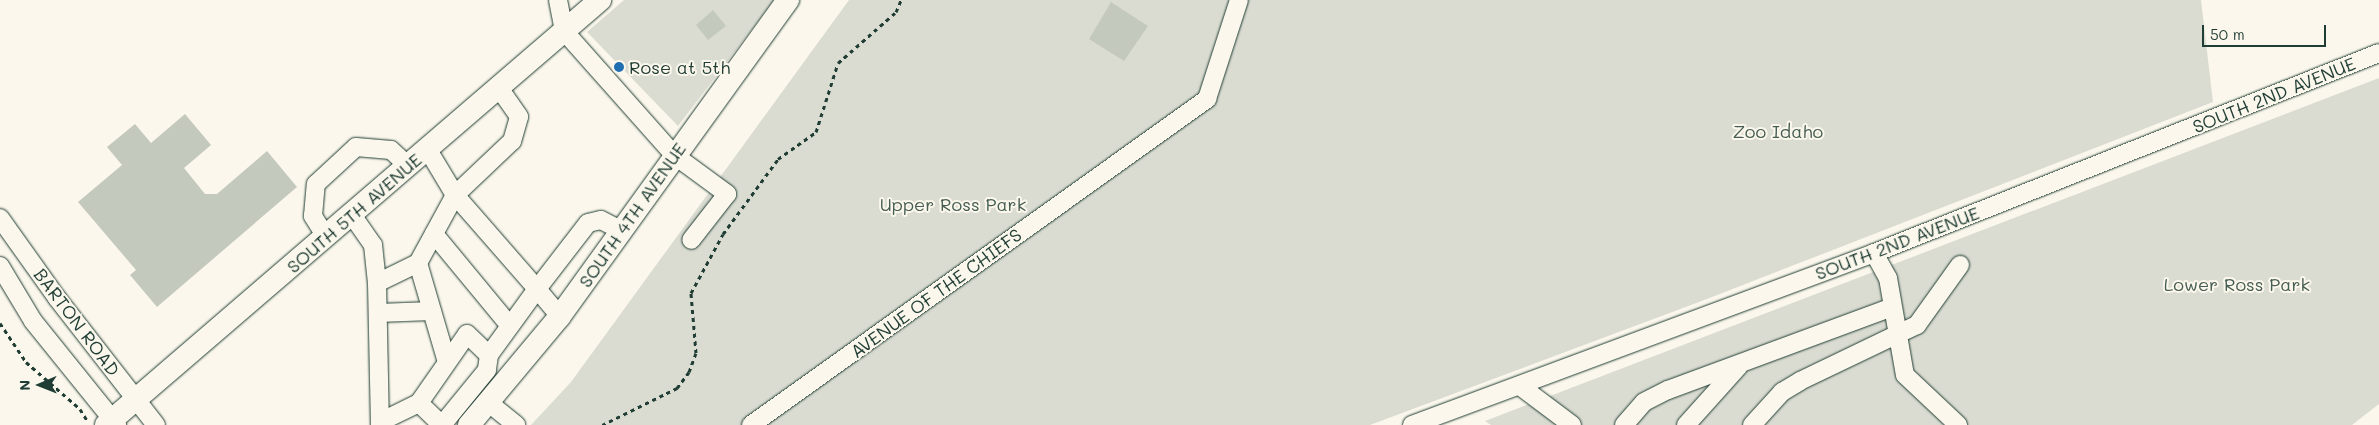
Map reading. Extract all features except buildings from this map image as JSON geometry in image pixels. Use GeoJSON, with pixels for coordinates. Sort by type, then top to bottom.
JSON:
{"type":"FeatureCollection","features":[{"type":"Feature","properties":{"kind":"main road","name":"SOUTH 5TH AVENUE"},"geometry":{"type":"LineString","coordinates":[[112,423],[135,400],[326,238],[600,0]]}},
{"type":"Feature","properties":{"kind":"main road","name":"SOUTH 4TH AVENUE"},"geometry":{"type":"LineString","coordinates":[[469,425],[560,316],[674,155],[788,0]]}},
{"type":"Feature","properties":{"kind":"street"},"geometry":{"type":"LineString","coordinates":[[558,0],[564,31],[674,155],[727,194],[691,240]]}},
{"type":"Feature","properties":{"kind":"street","name":"AVENUE OF THE CHIEFS"},"geometry":{"type":"LineString","coordinates":[[751,425],[1207,99],[1239,0]]}},
{"type":"Feature","properties":{"kind":"street","name":"SOUTH 2ND AVENUE"},"geometry":{"type":"LineString","coordinates":[[1412,425],[1874,253],[2379,53]]}},
{"type":"Feature","properties":{"kind":"street"},"geometry":{"type":"LineString","coordinates":[[377,283],[418,263],[455,195],[512,141],[519,117],[499,88]]}},
{"type":"Feature","properties":{"kind":"street"},"geometry":{"type":"LineString","coordinates":[[326,238],[313,216],[316,184],[356,147],[391,150],[408,166]]}},
{"type":"Feature","properties":{"kind":"street"},"geometry":{"type":"LineString","coordinates":[[428,150],[455,195],[560,316]]}},
{"type":"Feature","properties":{"kind":"street"},"geometry":{"type":"LineString","coordinates":[[352,215],[374,245],[377,283],[380,424],[419,403],[466,334],[489,355]]}},
{"type":"Feature","properties":{"kind":"street","name":"BARTON ROAD"},"geometry":{"type":"LineString","coordinates":[[0,218],[135,400],[156,425]]}},
{"type":"Feature","properties":{"kind":"street"},"geometry":{"type":"LineString","coordinates":[[419,403],[442,425],[487,370],[489,355],[588,223],[601,220],[621,230]]}},
{"type":"Feature","properties":{"kind":"street"},"geometry":{"type":"LineString","coordinates":[[434,234],[510,326]]}},
{"type":"Feature","properties":{"kind":"street"},"geometry":{"type":"LineString","coordinates":[[1874,253],[1888,278],[1896,336],[1905,375],[1958,425]]}},
{"type":"Feature","properties":{"kind":"street"},"geometry":{"type":"LineString","coordinates":[[418,263],[447,362]]}},
{"type":"Feature","properties":{"kind":"street"},"geometry":{"type":"LineString","coordinates":[[1752,425],[1782,392],[1800,381],[1917,325],[1960,265]]}},
{"type":"Feature","properties":{"kind":"street","name":"BARTON ROAD"},"geometry":{"type":"LineString","coordinates":[[0,266],[32,321],[112,423]]}},
{"type":"Feature","properties":{"kind":"street"},"geometry":{"type":"LineString","coordinates":[[1624,425],[1644,402],[1741,363],[1892,308]]}},
{"type":"Feature","properties":{"kind":"street"},"geometry":{"type":"LineString","coordinates":[[378,313],[432,311]]}},
{"type":"Feature","properties":{"kind":"street"},"geometry":{"type":"LineString","coordinates":[[1686,425],[1741,363]]}},
{"type":"Feature","properties":{"kind":"street"},"geometry":{"type":"LineString","coordinates":[[1520,386],[1572,425]]}},
{"type":"Feature","properties":{"kind":"street"},"geometry":{"type":"LineString","coordinates":[[489,402],[516,425]]}},
{"type":"Feature","properties":{"kind":"path"},"geometry":{"type":"LineString","coordinates":[[602,425],[677,388],[689,372],[696,353],[691,293],[723,234],[778,159],[816,132],[838,63],[896,12],[901,0]]}},
{"type":"Feature","properties":{"kind":"path"},"geometry":{"type":"LineString","coordinates":[[0,323],[26,362],[80,410],[90,425]]}},
{"type":"Feature","properties":{"kind":"green space"},"geometry":{"type":"Polygon","coordinates":[[[624,0],[774,0],[678,126],[587,32],[624,0]]]}},
{"type":"Feature","properties":{"kind":"green space"},"geometry":{"type":"Polygon","coordinates":[[[849,0],[2201,0],[2213,102],[1707,299],[1370,425],[531,425],[571,382],[849,0]]]}},
{"type":"Feature","properties":{"kind":"green space","name":"Lower Ross Park"},"geometry":{"type":"Polygon","coordinates":[[[2379,78],[2379,404],[2352,425],[1491,425],[1485,421],[2379,78]]]}},
{"type":"Feature","properties":{"kind":"place","name":"Rose at 5th"},"geometry":{"type":"Point","coordinates":[619,67]}},
{"type":"Feature","properties":{"kind":"park label","name":"Zoo Idaho"},"geometry":{"type":"Point","coordinates":[1778,131]}},
{"type":"Feature","properties":{"kind":"park label","name":"Upper Ross Park"},"geometry":{"type":"Point","coordinates":[953,204]}}]}
